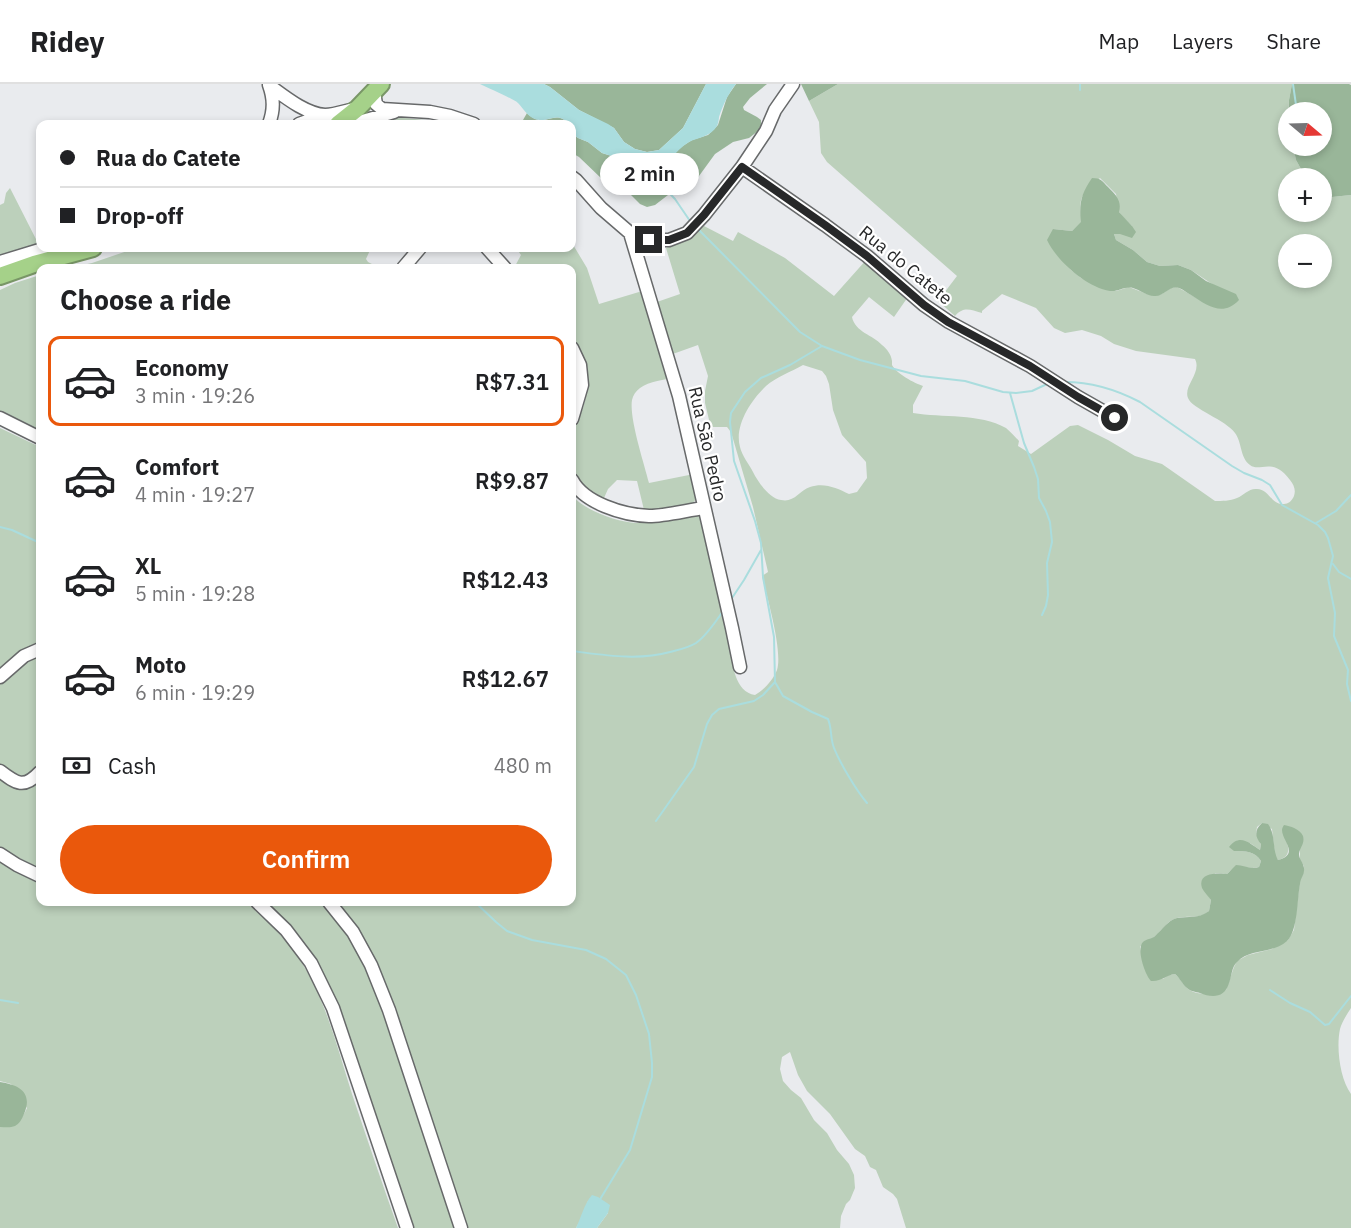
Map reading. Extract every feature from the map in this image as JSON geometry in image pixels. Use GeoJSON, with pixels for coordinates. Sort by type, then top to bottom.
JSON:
{"type":"FeatureCollection","features":[{"type":"Feature","properties":{"kind":"highway"},"geometry":{"type":"LineString","coordinates":[[331,120],[355,116],[378,88]]}},
{"type":"Feature","properties":{"kind":"highway"},"geometry":{"type":"LineString","coordinates":[[0,276],[78,252]]}},
{"type":"Feature","properties":{"kind":"street"},"geometry":{"type":"LineString","coordinates":[[576,180],[601,208],[630,233],[649,240],[669,240],[687,233],[742,167],[793,84]]}},
{"type":"Feature","properties":{"kind":"street"},"geometry":{"type":"LineString","coordinates":[[269,85],[304,109],[331,120]]}},
{"type":"Feature","properties":{"kind":"street"},"geometry":{"type":"LineString","coordinates":[[269,85],[273,99],[270,120]]}},
{"type":"Feature","properties":{"kind":"street"},"geometry":{"type":"LineString","coordinates":[[378,88],[376,104],[379,107],[389,110],[430,112],[462,120]]}},
{"type":"Feature","properties":{"kind":"street"},"geometry":{"type":"LineString","coordinates":[[355,116],[401,111]]}},
{"type":"Feature","properties":{"kind":"street","name":"Rua do Catete"},"geometry":{"type":"LineString","coordinates":[[742,167],[842,237],[948,322],[1030,366],[1115,418]]}},
{"type":"Feature","properties":{"kind":"street","name":"Rua São Pedro"},"geometry":{"type":"LineString","coordinates":[[630,233],[679,396],[740,667]]}},
{"type":"Feature","properties":{"kind":"street"},"geometry":{"type":"LineString","coordinates":[[0,262],[36,251]]}},
{"type":"Feature","properties":{"kind":"street"},"geometry":{"type":"LineString","coordinates":[[406,264],[417,252]]}},
{"type":"Feature","properties":{"kind":"street"},"geometry":{"type":"LineString","coordinates":[[491,252],[501,264]]}},
{"type":"Feature","properties":{"kind":"street"},"geometry":{"type":"LineString","coordinates":[[576,356],[580,365],[582,385],[576,405]]}},
{"type":"Feature","properties":{"kind":"street"},"geometry":{"type":"LineString","coordinates":[[0,418],[36,436]]}},
{"type":"Feature","properties":{"kind":"street"},"geometry":{"type":"LineString","coordinates":[[576,487],[589,499],[633,514],[650,516],[704,508]]}},
{"type":"Feature","properties":{"kind":"street"},"geometry":{"type":"LineString","coordinates":[[0,677],[24,656],[36,651]]}},
{"type":"Feature","properties":{"kind":"street"},"geometry":{"type":"LineString","coordinates":[[0,771],[18,783],[25,783],[36,776]]}},
{"type":"Feature","properties":{"kind":"street"},"geometry":{"type":"LineString","coordinates":[[0,854],[17,866],[36,874]]}},
{"type":"Feature","properties":{"kind":"street"},"geometry":{"type":"LineString","coordinates":[[261,906],[286,930],[311,963],[333,1008],[407,1228]]}},
{"type":"Feature","properties":{"kind":"street"},"geometry":{"type":"LineString","coordinates":[[332,906],[353,932],[371,965],[389,1010],[461,1228]]}},
{"type":"Feature","properties":{"kind":"green space"},"geometry":{"type":"Polygon","coordinates":[[[544,84],[706,84],[683,128],[659,150],[647,152],[635,149],[624,142],[614,128],[579,110],[544,84]]]}},
{"type":"Feature","properties":{"kind":"green space"},"geometry":{"type":"Polygon","coordinates":[[[736,84],[767,84],[743,107],[744,110],[761,120],[758,131],[749,138],[733,142],[715,154],[691,187],[683,192],[668,195],[655,205],[647,207],[640,204],[623,187],[602,179],[576,155],[576,136],[602,153],[624,160],[639,179],[651,182],[678,149],[692,140],[708,135],[718,125],[727,97],[736,84]]]}},
{"type":"Feature","properties":{"kind":"green space"},"geometry":{"type":"Polygon","coordinates":[[[801,84],[838,84],[809,101],[801,84]]]}},
{"type":"Feature","properties":{"kind":"green space"},"geometry":{"type":"Polygon","coordinates":[[[838,84],[1292,84],[1289,102],[1278,102],[1278,156],[1295,156],[1300,168],[1278,168],[1278,222],[1332,222],[1332,197],[1351,195],[1351,1008],[1341,1026],[1338,1045],[1344,1080],[1351,1094],[1351,1228],[906,1228],[897,1199],[883,1187],[876,1170],[870,1167],[865,1156],[855,1149],[830,1114],[807,1091],[798,1075],[790,1052],[782,1057],[780,1069],[783,1081],[801,1098],[814,1120],[827,1133],[849,1164],[854,1175],[855,1188],[841,1216],[840,1228],[597,1228],[608,1213],[588,1201],[576,1228],[411,1228],[335,1003],[266,906],[576,906],[576,499],[584,506],[610,518],[628,522],[651,523],[702,516],[734,669],[743,689],[755,695],[765,688],[777,670],[778,661],[774,624],[762,576],[768,572],[753,507],[731,432],[727,427],[713,427],[710,424],[705,403],[708,376],[698,345],[670,355],[676,377],[652,382],[640,388],[632,400],[635,429],[649,483],[694,474],[697,498],[691,505],[645,514],[637,481],[617,480],[608,489],[604,498],[594,496],[576,478],[576,424],[586,396],[584,385],[576,368],[576,264],[516,264],[521,255],[519,252],[576,252],[576,250],[587,268],[599,304],[649,289],[654,303],[680,294],[666,248],[689,238],[704,226],[733,241],[738,232],[785,258],[834,296],[867,259],[910,294],[894,317],[869,297],[852,317],[857,326],[887,350],[892,365],[898,372],[923,386],[913,405],[913,413],[973,418],[996,423],[1006,428],[1019,441],[1018,446],[1031,454],[1070,426],[1078,425],[1135,456],[1162,464],[1215,501],[1234,499],[1254,489],[1264,491],[1280,504],[1288,503],[1294,496],[1294,486],[1284,473],[1272,467],[1250,465],[1244,458],[1237,437],[1231,428],[1196,406],[1188,398],[1188,389],[1197,364],[1195,359],[1136,351],[1082,330],[1065,333],[1054,328],[1036,308],[1002,294],[982,313],[964,310],[955,316],[938,301],[957,276],[827,162],[821,153],[819,122],[809,101],[838,84]],[[1100,178],[1082,197],[1080,207],[1082,222],[1072,231],[1053,229],[1054,251],[1081,278],[1116,291],[1129,287],[1147,294],[1160,295],[1177,287],[1211,306],[1212,284],[1191,270],[1178,265],[1160,266],[1147,262],[1116,240],[1114,234],[1120,234],[1132,226],[1119,212],[1116,194],[1100,178]],[[803,365],[779,377],[760,392],[742,422],[739,439],[742,454],[761,485],[777,499],[789,500],[806,489],[820,485],[849,494],[857,492],[867,478],[866,462],[842,435],[833,410],[829,384],[822,371],[803,365]],[[1262,823],[1257,827],[1260,850],[1250,843],[1234,851],[1253,853],[1261,861],[1259,867],[1239,867],[1227,874],[1215,873],[1208,895],[1211,900],[1209,911],[1193,917],[1173,919],[1140,947],[1142,956],[1163,979],[1175,974],[1189,990],[1199,993],[1226,990],[1237,961],[1248,955],[1272,949],[1288,940],[1294,930],[1304,866],[1300,860],[1300,849],[1284,836],[1288,851],[1285,857],[1278,860],[1275,855],[1272,829],[1262,823]]]}},
{"type":"Feature","properties":{"kind":"green space"},"geometry":{"type":"Polygon","coordinates":[[[1292,84],[1351,85],[1351,195],[1332,197],[1332,168],[1300,168],[1295,156],[1332,156],[1332,102],[1289,102],[1292,84]]]}},
{"type":"Feature","properties":{"kind":"green space"},"geometry":{"type":"Polygon","coordinates":[[[527,113],[540,120],[523,120],[527,113]]]}},
{"type":"Feature","properties":{"kind":"green space"},"geometry":{"type":"Polygon","coordinates":[[[396,117],[425,120],[391,120],[391,118],[396,117]]]}},
{"type":"Feature","properties":{"kind":"green space"},"geometry":{"type":"Polygon","coordinates":[[[556,118],[564,120],[544,120],[556,118]]]}},
{"type":"Feature","properties":{"kind":"green space"},"geometry":{"type":"Polygon","coordinates":[[[1092,178],[1101,180],[1114,193],[1119,201],[1119,212],[1136,232],[1132,238],[1114,234],[1116,240],[1147,262],[1160,266],[1178,265],[1191,270],[1206,281],[1236,294],[1239,300],[1221,309],[1203,303],[1179,288],[1172,288],[1158,296],[1130,288],[1110,291],[1091,284],[1073,272],[1047,240],[1053,229],[1072,231],[1081,222],[1082,199],[1092,178]]]}},
{"type":"Feature","properties":{"kind":"green space"},"geometry":{"type":"Polygon","coordinates":[[[10,188],[36,239],[36,248],[0,258],[0,205],[4,203],[6,193],[10,188]]]}},
{"type":"Feature","properties":{"kind":"green space"},"geometry":{"type":"Polygon","coordinates":[[[124,252],[369,252],[366,259],[372,264],[87,264],[124,252]]]}},
{"type":"Feature","properties":{"kind":"green space"},"geometry":{"type":"Polygon","coordinates":[[[36,276],[36,432],[0,415],[0,290],[36,276]]]}},
{"type":"Feature","properties":{"kind":"green space"},"geometry":{"type":"Polygon","coordinates":[[[0,428],[36,445],[36,866],[0,847],[0,428]]]}},
{"type":"Feature","properties":{"kind":"green space"},"geometry":{"type":"Polygon","coordinates":[[[1262,823],[1268,824],[1270,828],[1278,860],[1289,851],[1282,829],[1284,825],[1292,827],[1303,836],[1299,854],[1304,873],[1300,882],[1295,923],[1291,936],[1275,948],[1248,955],[1237,962],[1227,988],[1218,996],[1209,996],[1190,990],[1175,974],[1151,981],[1141,956],[1140,950],[1143,942],[1154,937],[1174,919],[1197,916],[1209,911],[1211,900],[1203,890],[1201,883],[1205,876],[1227,874],[1236,865],[1259,867],[1261,861],[1253,853],[1234,851],[1229,847],[1241,840],[1260,850],[1261,844],[1256,834],[1262,823]]]}},
{"type":"Feature","properties":{"kind":"green space"},"geometry":{"type":"Polygon","coordinates":[[[0,861],[36,878],[36,906],[250,906],[291,947],[306,970],[323,1004],[398,1228],[0,1228],[0,1127],[17,1122],[27,1108],[11,1084],[0,1081],[0,861]]]}},
{"type":"Feature","properties":{"kind":"green space"},"geometry":{"type":"Polygon","coordinates":[[[0,1082],[19,1088],[26,1095],[24,1114],[19,1123],[13,1127],[0,1127],[0,1082]]]}},
{"type":"Feature","properties":{"kind":"water"},"geometry":{"type":"Polygon","coordinates":[[[480,84],[544,84],[579,110],[614,128],[624,142],[635,149],[647,152],[659,150],[683,128],[706,84],[736,84],[726,100],[714,130],[684,146],[651,182],[640,179],[624,160],[602,153],[576,136],[576,120],[535,119],[515,101],[480,84]]]}},
{"type":"Feature","properties":{"kind":"water"},"geometry":{"type":"Polygon","coordinates":[[[592,1195],[610,1205],[608,1213],[597,1228],[576,1228],[585,1207],[592,1195]]]}},
{"type":"Feature","properties":{"kind":"waterway"},"geometry":{"type":"LineString","coordinates":[[1080,84],[1080,90]]}},
{"type":"Feature","properties":{"kind":"waterway"},"geometry":{"type":"LineString","coordinates":[[1293,84],[1296,102]]}},
{"type":"Feature","properties":{"kind":"waterway"},"geometry":{"type":"LineString","coordinates":[[654,177],[675,199],[690,221]]}},
{"type":"Feature","properties":{"kind":"waterway"},"geometry":{"type":"LineString","coordinates":[[697,228],[800,332],[822,346],[860,360],[921,376],[965,381],[1003,392],[1032,391],[1047,384]]}},
{"type":"Feature","properties":{"kind":"waterway"},"geometry":{"type":"LineString","coordinates":[[822,346],[790,365],[761,378],[745,392],[731,413],[730,422],[734,461],[761,543],[763,577],[774,637],[775,682],[783,696],[828,719],[837,754],[853,784],[867,803]]}},
{"type":"Feature","properties":{"kind":"waterway"},"geometry":{"type":"LineString","coordinates":[[1065,382],[1084,383],[1103,388],[1140,402],[1232,466],[1270,485],[1282,505],[1318,525],[1325,532],[1333,556],[1328,578],[1335,613],[1334,636],[1348,670],[1347,684],[1351,701]]}},
{"type":"Feature","properties":{"kind":"waterway"},"geometry":{"type":"LineString","coordinates":[[1010,393],[1024,443],[1038,479],[1039,498],[1050,522],[1052,542],[1047,563],[1048,595],[1042,615]]}},
{"type":"Feature","properties":{"kind":"waterway"},"geometry":{"type":"LineString","coordinates":[[1316,523],[1336,511],[1351,495]]}},
{"type":"Feature","properties":{"kind":"waterway"},"geometry":{"type":"LineString","coordinates":[[0,527],[36,541]]}},
{"type":"Feature","properties":{"kind":"waterway"},"geometry":{"type":"LineString","coordinates":[[730,601],[761,550]]}},
{"type":"Feature","properties":{"kind":"waterway"},"geometry":{"type":"LineString","coordinates":[[1333,564],[1339,572],[1351,579]]}},
{"type":"Feature","properties":{"kind":"waterway"},"geometry":{"type":"LineString","coordinates":[[576,651],[633,657],[680,650],[700,640],[723,611]]}},
{"type":"Feature","properties":{"kind":"waterway"},"geometry":{"type":"LineString","coordinates":[[656,821],[694,767],[712,715],[719,709],[754,701],[775,682]]}},
{"type":"Feature","properties":{"kind":"waterway"},"geometry":{"type":"LineString","coordinates":[[479,906],[507,931],[532,940],[586,950],[606,959],[626,975],[636,995],[649,1034],[652,1077],[630,1150],[599,1201]]}},
{"type":"Feature","properties":{"kind":"waterway"},"geometry":{"type":"LineString","coordinates":[[1270,990],[1310,1012],[1325,1025],[1329,1024],[1351,996]]}},
{"type":"Feature","properties":{"kind":"waterway"},"geometry":{"type":"LineString","coordinates":[[0,1000],[18,1003]]}},
{"type":"Feature","properties":{"kind":"route"},"geometry":{"type":"LineString","coordinates":[[649,240],[669,240],[687,233],[742,167],[867,256],[924,305],[948,322],[1030,366],[1115,418]]}}]}
